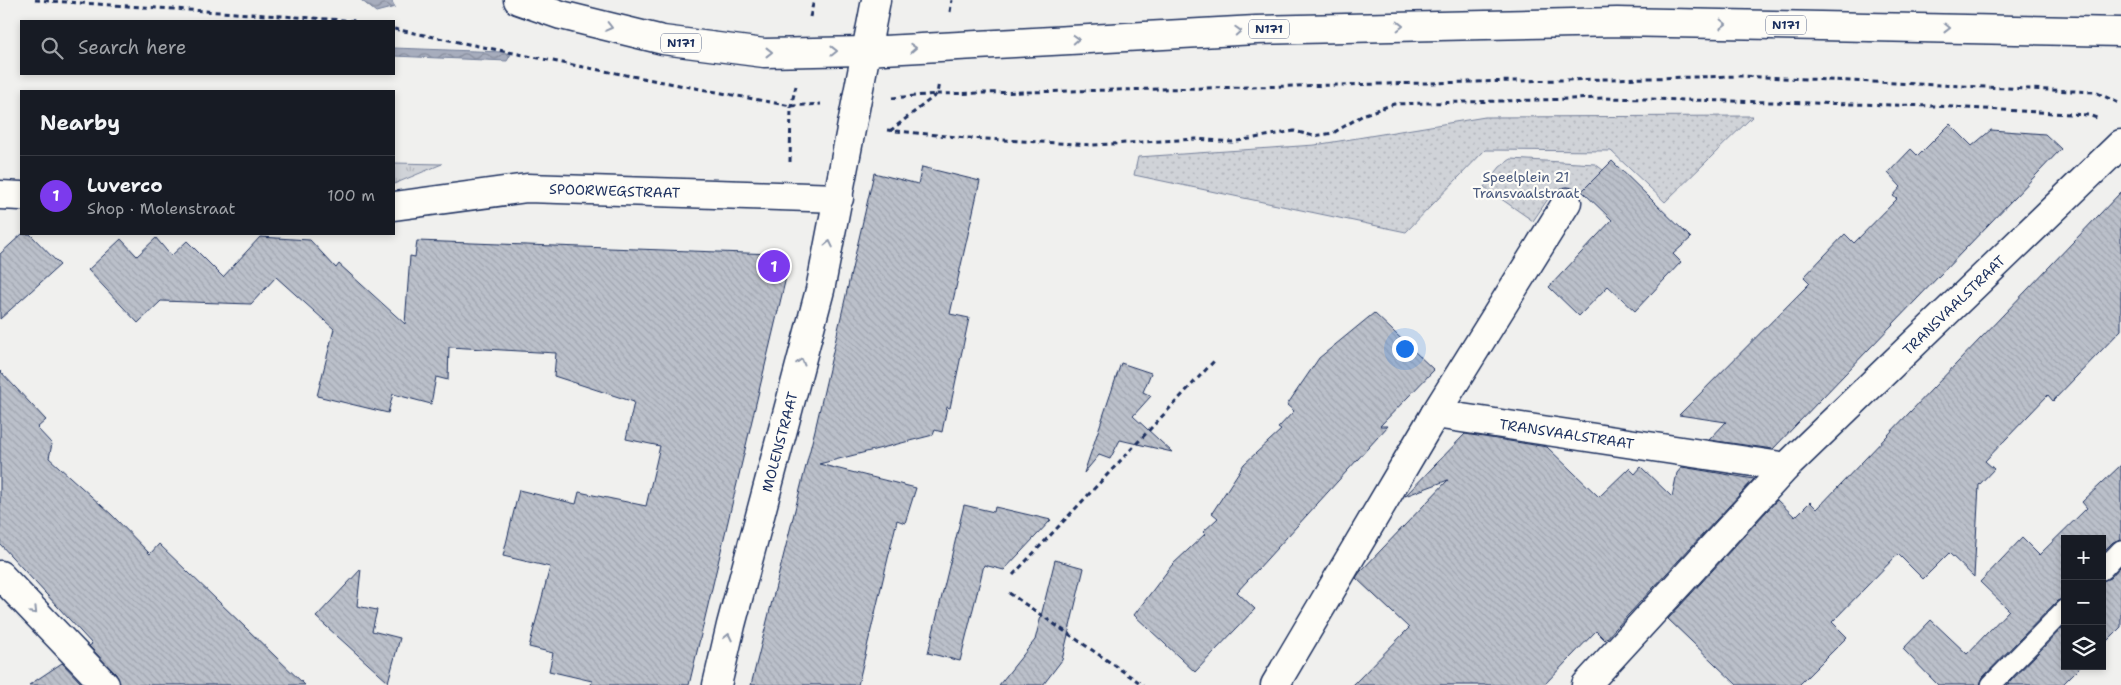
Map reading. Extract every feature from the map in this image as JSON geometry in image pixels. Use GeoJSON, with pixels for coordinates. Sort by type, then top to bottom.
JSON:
{"type":"FeatureCollection","features":[{"type":"Feature","properties":{"kind":"main road","name":"N171"},"geometry":{"type":"LineString","coordinates":[[518,0],[561,15],[663,40],[764,53],[865,51],[1256,30],[1607,22],[2121,32]]}},
{"type":"Feature","properties":{"kind":"main road"},"geometry":{"type":"LineString","coordinates":[[865,51],[876,0]]}},
{"type":"Feature","properties":{"kind":"main road","name":"MOLENSTRAAT"},"geometry":{"type":"LineString","coordinates":[[717,685],[730,625],[820,290],[839,198],[846,146],[865,51]]}},
{"type":"Feature","properties":{"kind":"main road","name":"TRANSVAALSTRAAT"},"geometry":{"type":"LineString","coordinates":[[1586,685],[1786,467],[2121,144]]}},
{"type":"Feature","properties":{"kind":"main road","name":"SPOORWEGSTRAAT"},"geometry":{"type":"LineString","coordinates":[[395,206],[527,188],[839,198]]}},
{"type":"Feature","properties":{"kind":"main road"},"geometry":{"type":"LineString","coordinates":[[0,195],[20,196]]}},
{"type":"Feature","properties":{"kind":"main road"},"geometry":{"type":"LineString","coordinates":[[1275,685],[1435,414],[1566,202]]}},
{"type":"Feature","properties":{"kind":"main road","name":"TRANSVAALSTRAAT"},"geometry":{"type":"LineString","coordinates":[[1435,414],[1786,467]]}},
{"type":"Feature","properties":{"kind":"main road"},"geometry":{"type":"LineString","coordinates":[[0,575],[105,685]]}},
{"type":"Feature","properties":{"kind":"lane"},"geometry":{"type":"LineString","coordinates":[[2106,566],[2121,550]]}},
{"type":"Feature","properties":{"kind":"lane"},"geometry":{"type":"LineString","coordinates":[[1991,685],[2061,613]]}},
{"type":"Feature","properties":{"kind":"path"},"geometry":{"type":"LineString","coordinates":[[35,0],[343,20]]}},
{"type":"Feature","properties":{"kind":"path"},"geometry":{"type":"LineString","coordinates":[[395,29],[791,106]]}},
{"type":"Feature","properties":{"kind":"path"},"geometry":{"type":"LineString","coordinates":[[2104,121],[2088,115],[1934,106],[1606,98],[1394,104],[1365,114],[1333,133],[1314,136],[1294,130],[1232,142],[1196,139],[1093,145],[967,138],[890,131],[937,94],[1710,76],[1817,78],[2095,92],[2121,104]]}},
{"type":"Feature","properties":{"kind":"path"},"geometry":{"type":"LineString","coordinates":[[1013,575],[1215,360]]}},
{"type":"Feature","properties":{"kind":"path"},"geometry":{"type":"LineString","coordinates":[[1009,593],[1143,685]]}},
{"type":"Feature","properties":{"kind":"green space"},"geometry":{"type":"Polygon","coordinates":[[[1753,116],[1665,202],[1611,151],[1485,150],[1406,232],[1134,175],[1138,157],[1315,145],[1485,117],[1753,116]]]}},
{"type":"Feature","properties":{"kind":"green space","name":"Speelplein 21 Transvaalstraat"},"geometry":{"type":"Polygon","coordinates":[[[1511,159],[1595,164],[1603,170],[1582,191],[1562,189],[1550,196],[1533,221],[1484,187],[1500,167],[1511,159]]]}},
{"type":"Feature","properties":{"kind":"green space"},"geometry":{"type":"Polygon","coordinates":[[[395,163],[442,164],[395,184],[395,163]]]}},
{"type":"Feature","properties":{"kind":"water"},"geometry":{"type":"Polygon","coordinates":[[[361,0],[391,0],[395,7],[376,12],[361,0]]]}},
{"type":"Feature","properties":{"kind":"water"},"geometry":{"type":"Polygon","coordinates":[[[395,48],[502,52],[511,54],[507,61],[395,56],[395,48]]]}},
{"type":"Feature","properties":{"kind":"building"},"geometry":{"type":"Polygon","coordinates":[[[1950,124],[1972,146],[1991,130],[2045,134],[2061,149],[1773,449],[1709,440],[1726,422],[1679,415],[1810,283],[1804,277],[1845,234],[1854,243],[1897,199],[1893,196],[1901,187],[1888,173],[1911,149],[1918,156],[1950,124]]]}},
{"type":"Feature","properties":{"kind":"building"},"geometry":{"type":"Polygon","coordinates":[[[1612,161],[1691,238],[1673,254],[1681,262],[1635,311],[1608,286],[1579,316],[1549,287],[1612,220],[1582,191],[1612,161]]]}},
{"type":"Feature","properties":{"kind":"building"},"geometry":{"type":"Polygon","coordinates":[[[922,167],[980,181],[950,314],[969,318],[950,408],[947,407],[942,432],[935,430],[933,435],[819,464],[916,488],[905,523],[897,520],[858,685],[751,685],[815,430],[874,173],[918,184],[922,167]]]}},
{"type":"Feature","properties":{"kind":"building"},"geometry":{"type":"Polygon","coordinates":[[[2121,192],[2121,330],[2053,401],[2048,395],[1985,461],[1994,469],[1979,485],[1974,577],[1949,553],[1923,579],[1898,554],[1832,622],[1847,637],[1799,685],[1737,685],[1668,619],[1777,500],[1795,517],[1810,502],[1817,509],[2121,192]]]}},
{"type":"Feature","properties":{"kind":"building"},"geometry":{"type":"Polygon","coordinates":[[[21,235],[31,235],[60,265],[0,319],[0,254],[21,235]]]}},
{"type":"Feature","properties":{"kind":"building"},"geometry":{"type":"Polygon","coordinates":[[[260,237],[310,240],[336,268],[339,264],[405,324],[410,256],[415,257],[417,241],[773,254],[788,269],[689,685],[591,685],[592,681],[549,671],[553,653],[529,647],[550,567],[503,556],[519,490],[576,504],[579,492],[646,506],[660,446],[626,439],[634,402],[554,376],[556,353],[449,347],[448,380],[436,377],[431,404],[393,394],[388,413],[317,396],[334,329],[276,277],[251,304],[161,301],[138,323],[88,270],[121,239],[137,256],[156,238],[171,256],[187,241],[223,277],[260,237]]]}},
{"type":"Feature","properties":{"kind":"building"},"geometry":{"type":"Polygon","coordinates":[[[1374,313],[1434,370],[1380,426],[1388,426],[1237,592],[1255,609],[1195,672],[1134,615],[1172,565],[1205,534],[1203,532],[1218,518],[1212,513],[1244,464],[1281,430],[1278,428],[1294,411],[1287,405],[1319,358],[1374,313]]]}},
{"type":"Feature","properties":{"kind":"building"},"geometry":{"type":"Polygon","coordinates":[[[1121,363],[1151,373],[1143,392],[1151,396],[1133,416],[1172,452],[1120,440],[1110,459],[1099,455],[1084,473],[1121,363]]]}},
{"type":"Feature","properties":{"kind":"building"},"geometry":{"type":"Polygon","coordinates":[[[0,371],[46,420],[37,428],[52,444],[49,458],[112,515],[150,554],[159,544],[305,685],[120,685],[116,674],[89,646],[92,644],[0,544],[0,371]]]}},
{"type":"Feature","properties":{"kind":"building"},"geometry":{"type":"Polygon","coordinates":[[[1465,434],[1547,447],[1599,497],[1629,468],[1635,474],[1641,467],[1672,497],[1677,473],[1682,467],[1754,479],[1605,640],[1596,631],[1544,685],[1353,685],[1409,628],[1356,578],[1448,480],[1405,496],[1465,434]]]}},
{"type":"Feature","properties":{"kind":"building"},"geometry":{"type":"Polygon","coordinates":[[[2121,465],[2121,539],[2113,542],[2106,549],[2106,535],[2061,535],[2061,600],[2057,601],[1983,677],[1980,685],[1938,685],[1903,649],[1931,620],[1967,654],[2009,610],[1980,582],[2022,538],[2039,555],[2087,508],[2082,502],[2121,465]]]}},
{"type":"Feature","properties":{"kind":"building"},"geometry":{"type":"Polygon","coordinates":[[[964,505],[994,512],[995,507],[1051,520],[1004,570],[984,565],[960,661],[928,653],[964,505]]]}},
{"type":"Feature","properties":{"kind":"building"},"geometry":{"type":"Polygon","coordinates":[[[1055,560],[1084,568],[1062,660],[1043,685],[999,685],[1035,640],[1055,560]]]}},
{"type":"Feature","properties":{"kind":"building"},"geometry":{"type":"Polygon","coordinates":[[[2121,566],[2121,627],[2106,642],[2106,580],[2110,578],[2121,566]]]}},
{"type":"Feature","properties":{"kind":"building"},"geometry":{"type":"Polygon","coordinates":[[[361,569],[357,606],[377,610],[372,631],[400,638],[388,682],[316,617],[361,569]]]}},
{"type":"Feature","properties":{"kind":"building"},"geometry":{"type":"Polygon","coordinates":[[[2061,629],[2061,670],[2077,670],[2062,685],[2007,685],[2061,629]]]}},
{"type":"Feature","properties":{"kind":"building"},"geometry":{"type":"Polygon","coordinates":[[[62,663],[83,685],[29,685],[62,663]]]}},
{"type":"Feature","properties":{"kind":"place","name":"Luverco"},"geometry":{"type":"Point","coordinates":[774,266]}}]}
